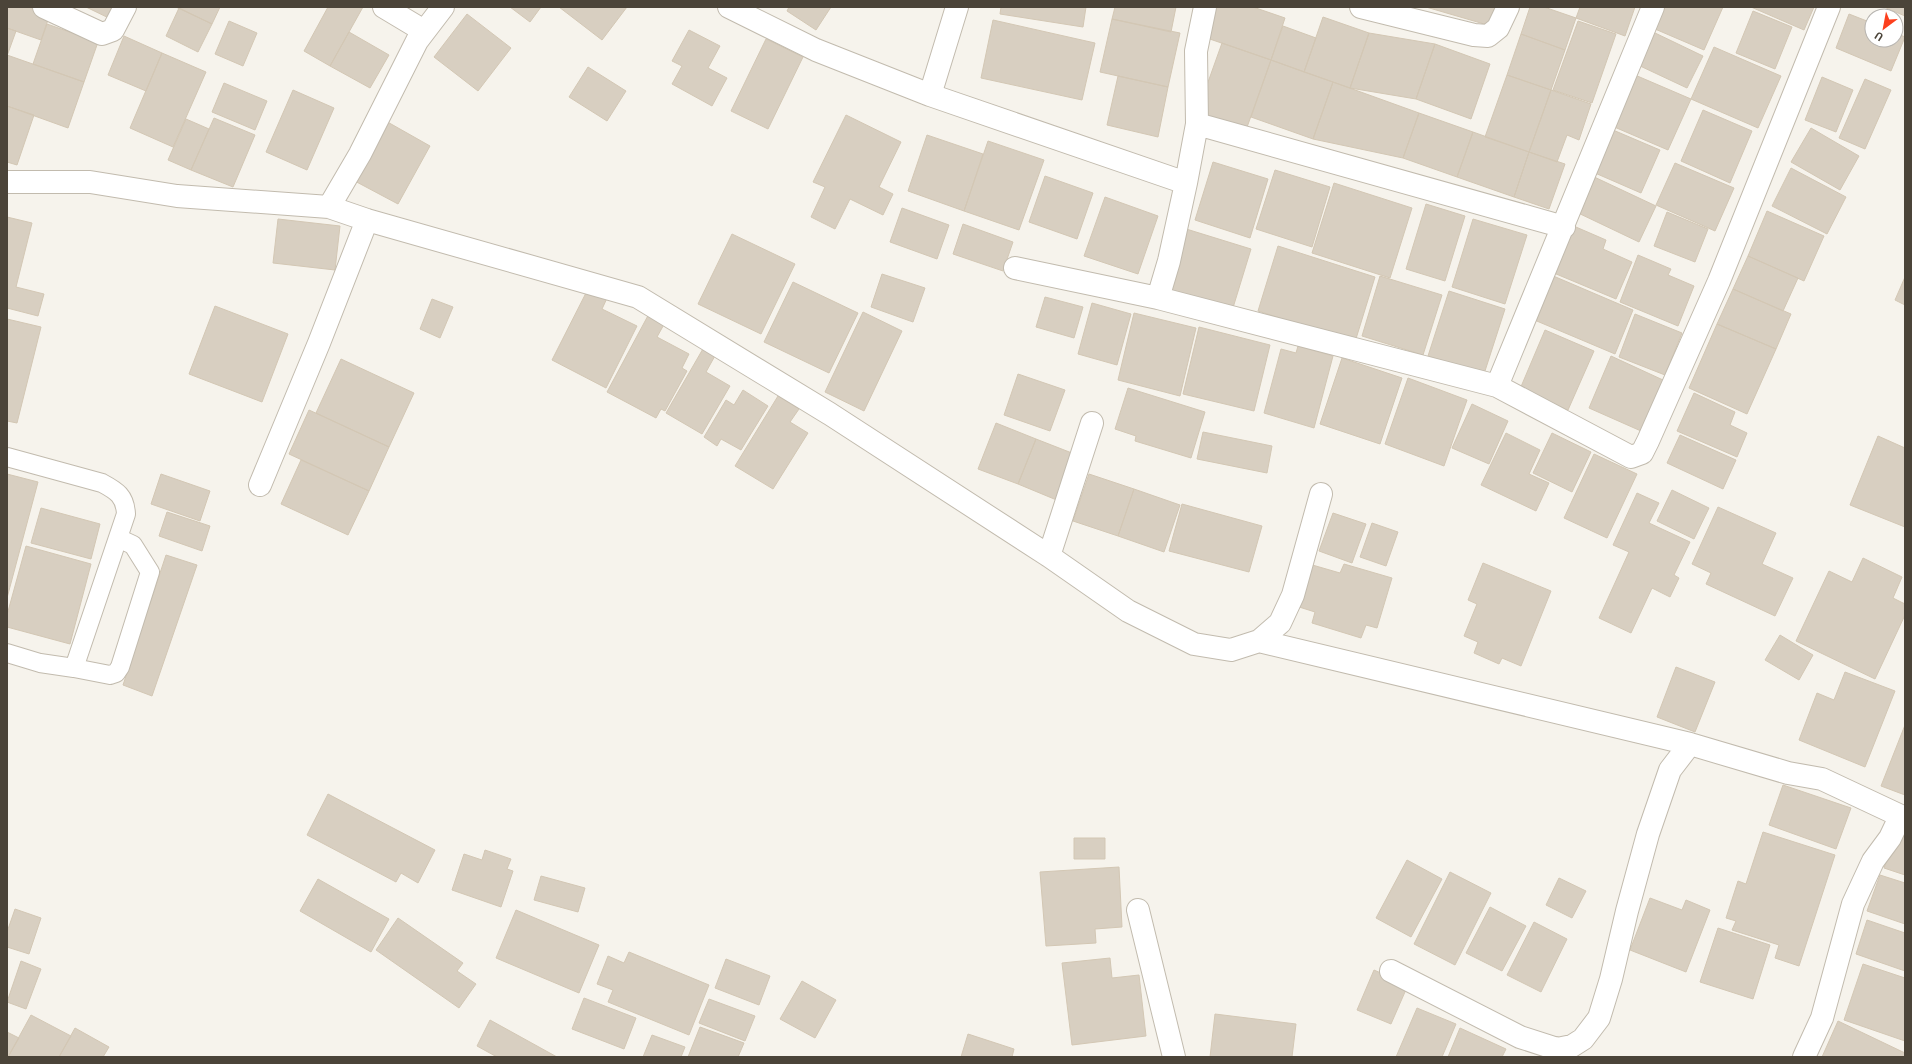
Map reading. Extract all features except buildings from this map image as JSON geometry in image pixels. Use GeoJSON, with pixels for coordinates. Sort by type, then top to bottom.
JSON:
{"type":"FeatureCollection","features":[{"type":"Feature","properties":{"kind":"street"},"geometry":{"type":"LineString","coordinates":[[44,7],[102,34],[113,30],[125,7]]}},
{"type":"Feature","properties":{"kind":"street"},"geometry":{"type":"LineString","coordinates":[[384,7],[424,31]]}},
{"type":"Feature","properties":{"kind":"street"},"geometry":{"type":"LineString","coordinates":[[329,207],[360,154],[424,31],[443,7]]}},
{"type":"Feature","properties":{"kind":"street"},"geometry":{"type":"LineString","coordinates":[[728,7],[816,50],[930,95],[1186,183]]}},
{"type":"Feature","properties":{"kind":"street"},"geometry":{"type":"LineString","coordinates":[[930,95],[957,7]]}},
{"type":"Feature","properties":{"kind":"street"},"geometry":{"type":"LineString","coordinates":[[1158,298],[1169,260],[1197,124],[1196,51],[1204,7]]}},
{"type":"Feature","properties":{"kind":"street"},"geometry":{"type":"LineString","coordinates":[[1361,7],[1474,36],[1488,36],[1498,28],[1508,7]]}},
{"type":"Feature","properties":{"kind":"street"},"geometry":{"type":"LineString","coordinates":[[1496,386],[1564,226],[1653,7]]}},
{"type":"Feature","properties":{"kind":"street"},"geometry":{"type":"LineString","coordinates":[[1015,268],[1158,298],[1496,386],[1631,457],[1642,453],[1719,281],[1829,7]]}},
{"type":"Feature","properties":{"kind":"street"},"geometry":{"type":"LineString","coordinates":[[1197,124],[1564,226]]}},
{"type":"Feature","properties":{"kind":"street"},"geometry":{"type":"LineString","coordinates":[[7,182],[90,182],[177,196],[329,207],[367,220],[638,297],[830,414],[1049,556],[1128,612],[1194,644],[1230,650],[1259,641],[1280,623],[1293,595],[1321,494]]}},
{"type":"Feature","properties":{"kind":"street"},"geometry":{"type":"LineString","coordinates":[[260,485],[319,343],[367,220]]}},
{"type":"Feature","properties":{"kind":"street"},"geometry":{"type":"LineString","coordinates":[[1049,556],[1092,423]]}},
{"type":"Feature","properties":{"kind":"street"},"geometry":{"type":"LineString","coordinates":[[1259,641],[1690,744],[1788,773],[1822,779],[1903,817],[1873,861],[1853,904],[1822,1018],[1804,1057]]}},
{"type":"Feature","properties":{"kind":"street"},"geometry":{"type":"LineString","coordinates":[[1391,971],[1520,1037],[1557,1049],[1572,1046],[1583,1039],[1599,1018],[1611,979],[1627,911],[1648,834],[1670,770],[1690,744]]}},
{"type":"Feature","properties":{"kind":"street"},"geometry":{"type":"LineString","coordinates":[[1138,910],[1174,1057]]}},
{"type":"Feature","properties":{"kind":"lane"},"geometry":{"type":"LineString","coordinates":[[7,457],[102,483],[116,490],[125,502],[126,514],[74,668]]}},
{"type":"Feature","properties":{"kind":"lane"},"geometry":{"type":"LineString","coordinates":[[7,653],[40,663],[110,675],[116,673],[120,667],[150,572],[133,545],[118,538]]}}]}
